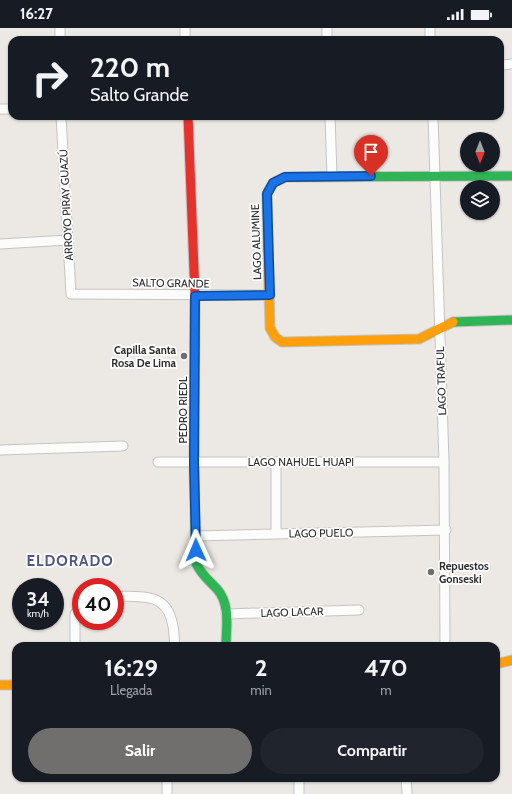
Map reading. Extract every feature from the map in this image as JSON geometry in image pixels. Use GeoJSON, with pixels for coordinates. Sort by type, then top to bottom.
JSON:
{"type":"FeatureCollection","features":[{"type":"Feature","properties":{"kind":"street","name":"ARROYO PIRAY GUAZÚ"},"geometry":{"type":"LineString","coordinates":[[61,120],[71,294]]}},
{"type":"Feature","properties":{"kind":"street","name":"PEDRO RIEDL"},"geometry":{"type":"LineString","coordinates":[[188,120],[195,296],[194,462],[196,563],[199,572],[221,593],[226,603],[226,642]]}},
{"type":"Feature","properties":{"kind":"street"},"geometry":{"type":"LineString","coordinates":[[330,120],[332,176],[512,176]]}},
{"type":"Feature","properties":{"kind":"street","name":"LAGO TRAFUL"},"geometry":{"type":"LineString","coordinates":[[433,120],[446,530],[445,642]]}},
{"type":"Feature","properties":{"kind":"street","name":"LAGO ALUMINE"},"geometry":{"type":"LineString","coordinates":[[332,176],[285,177],[273,183],[267,194],[270,328],[275,337],[282,342],[419,339],[427,336],[440,327]]}},
{"type":"Feature","properties":{"kind":"street"},"geometry":{"type":"LineString","coordinates":[[0,244],[68,240]]}},
{"type":"Feature","properties":{"kind":"street","name":"SALTO GRANDE"},"geometry":{"type":"LineString","coordinates":[[71,294],[195,296],[270,295]]}},
{"type":"Feature","properties":{"kind":"street"},"geometry":{"type":"LineString","coordinates":[[440,327],[455,322],[512,320]]}},
{"type":"Feature","properties":{"kind":"street"},"geometry":{"type":"LineString","coordinates":[[0,450],[123,446]]}},
{"type":"Feature","properties":{"kind":"street","name":"LAGO NAHUEL HUAPI"},"geometry":{"type":"LineString","coordinates":[[158,462],[444,462]]}},
{"type":"Feature","properties":{"kind":"street"},"geometry":{"type":"LineString","coordinates":[[276,462],[276,534]]}},
{"type":"Feature","properties":{"kind":"street","name":"LAGO PUELO"},"geometry":{"type":"LineString","coordinates":[[196,536],[446,530]]}},
{"type":"Feature","properties":{"kind":"street"},"geometry":{"type":"LineString","coordinates":[[124,596],[151,598],[162,602],[168,610],[175,636],[174,642]]}},
{"type":"Feature","properties":{"kind":"street","name":"LAGO LACAR"},"geometry":{"type":"LineString","coordinates":[[226,614],[359,610]]}},
{"type":"Feature","properties":{"kind":"street"},"geometry":{"type":"LineString","coordinates":[[75,642],[76,630]]}},
{"type":"Feature","properties":{"kind":"street"},"geometry":{"type":"LineString","coordinates":[[500,663],[512,660]]}},
{"type":"Feature","properties":{"kind":"street"},"geometry":{"type":"LineString","coordinates":[[0,684],[12,685]]}},
{"type":"Feature","properties":{"kind":"street"},"geometry":{"type":"LineString","coordinates":[[167,782],[167,794]]}},
{"type":"Feature","properties":{"kind":"street"},"geometry":{"type":"LineString","coordinates":[[299,782],[299,794]]}},
{"type":"Feature","properties":{"kind":"street"},"geometry":{"type":"LineString","coordinates":[[406,782],[407,794]]}},
{"type":"Feature","properties":{"kind":"traffic: fast"},"geometry":{"type":"LineString","coordinates":[[268,250],[267,194],[273,183],[285,177],[512,176]]}},
{"type":"Feature","properties":{"kind":"traffic: fast"},"geometry":{"type":"LineString","coordinates":[[453,322],[512,320]]}},
{"type":"Feature","properties":{"kind":"traffic: fast"},"geometry":{"type":"LineString","coordinates":[[194,465],[196,563],[203,574],[217,589],[224,602],[227,616],[226,642]]}},
{"type":"Feature","properties":{"kind":"traffic: slow"},"geometry":{"type":"LineString","coordinates":[[268,250],[270,328],[275,337],[282,342],[419,339],[453,322]]}},
{"type":"Feature","properties":{"kind":"traffic: slow"},"geometry":{"type":"LineString","coordinates":[[500,663],[512,660]]}},
{"type":"Feature","properties":{"kind":"traffic: slow"},"geometry":{"type":"LineString","coordinates":[[0,685],[12,685]]}},
{"type":"Feature","properties":{"kind":"traffic: jam"},"geometry":{"type":"LineString","coordinates":[[188,120],[195,296],[194,465]]}},
{"type":"Feature","properties":{"kind":"place","name":"Capilla Santa Rosa De Lima"},"geometry":{"type":"Point","coordinates":[184,356]}},
{"type":"Feature","properties":{"kind":"place","name":"Repuestos Gonseski"},"geometry":{"type":"Point","coordinates":[431,572]}},
{"type":"Feature","properties":{"kind":"district","name":"ELDORADO"},"geometry":{"type":"Point","coordinates":[70,561]}},
{"type":"Feature","properties":{"kind":"route"},"geometry":{"type":"LineString","coordinates":[[196,550],[194,462],[195,296],[270,295],[267,194],[273,183],[285,177],[371,176]]}}]}
